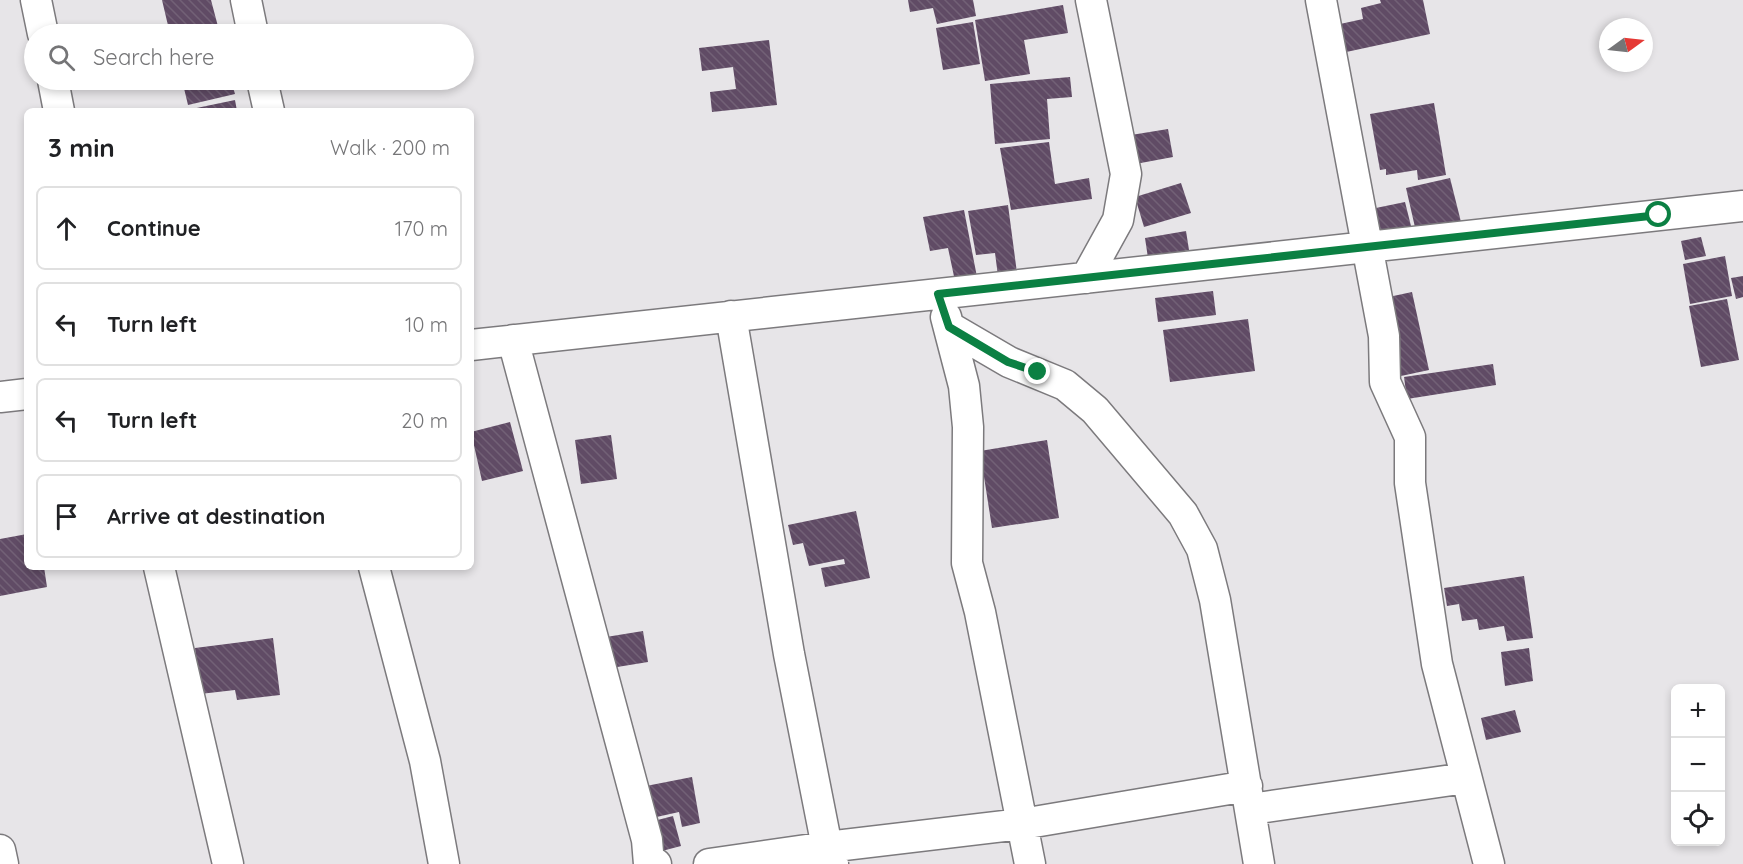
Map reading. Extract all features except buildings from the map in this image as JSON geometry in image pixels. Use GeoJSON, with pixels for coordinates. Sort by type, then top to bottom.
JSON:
{"type":"FeatureCollection","features":[{"type":"Feature","properties":{"kind":"street"},"geometry":{"type":"LineString","coordinates":[[36,0],[41,24]]}},
{"type":"Feature","properties":{"kind":"street"},"geometry":{"type":"LineString","coordinates":[[246,0],[251,24]]}},
{"type":"Feature","properties":{"kind":"street"},"geometry":{"type":"LineString","coordinates":[[1086,278],[1118,220],[1126,174],[1091,0]]}},
{"type":"Feature","properties":{"kind":"street"},"geometry":{"type":"LineString","coordinates":[[1321,0],[1384,336],[1385,382],[1410,436],[1410,483],[1437,663],[1489,864]]}},
{"type":"Feature","properties":{"kind":"street"},"geometry":{"type":"LineString","coordinates":[[55,90],[58,108]]}},
{"type":"Feature","properties":{"kind":"street"},"geometry":{"type":"LineString","coordinates":[[264,90],[268,108]]}},
{"type":"Feature","properties":{"kind":"street"},"geometry":{"type":"LineString","coordinates":[[474,345],[1743,206]]}},
{"type":"Feature","properties":{"kind":"street"},"geometry":{"type":"LineString","coordinates":[[938,294],[964,386],[968,427],[967,563],[980,612],[1030,864]]}},
{"type":"Feature","properties":{"kind":"street"},"geometry":{"type":"LineString","coordinates":[[731,316],[787,642],[830,855]]}},
{"type":"Feature","properties":{"kind":"street"},"geometry":{"type":"LineString","coordinates":[[949,327],[1008,362],[1065,385],[1095,410],[1183,514],[1202,549],[1215,600],[1259,864]]}},
{"type":"Feature","properties":{"kind":"street"},"geometry":{"type":"LineString","coordinates":[[513,340],[646,840],[649,864]]}},
{"type":"Feature","properties":{"kind":"street"},"geometry":{"type":"LineString","coordinates":[[0,397],[24,394]]}},
{"type":"Feature","properties":{"kind":"street"},"geometry":{"type":"LineString","coordinates":[[160,570],[228,864]]}},
{"type":"Feature","properties":{"kind":"street"},"geometry":{"type":"LineString","coordinates":[[375,570],[425,761],[444,864]]}},
{"type":"Feature","properties":{"kind":"street"},"geometry":{"type":"LineString","coordinates":[[709,864],[830,855],[1022,824],[1249,798],[1466,778]]}},
{"type":"Feature","properties":{"kind":"street"},"geometry":{"type":"LineString","coordinates":[[0,850],[3,864]]}},
{"type":"Feature","properties":{"kind":"street"},"geometry":{"type":"LineString","coordinates":[[644,864],[656,864]]}},
{"type":"Feature","properties":{"kind":"route"},"geometry":{"type":"LineString","coordinates":[[1038,372],[1008,362],[949,327],[938,294],[1659,215]]}}]}
